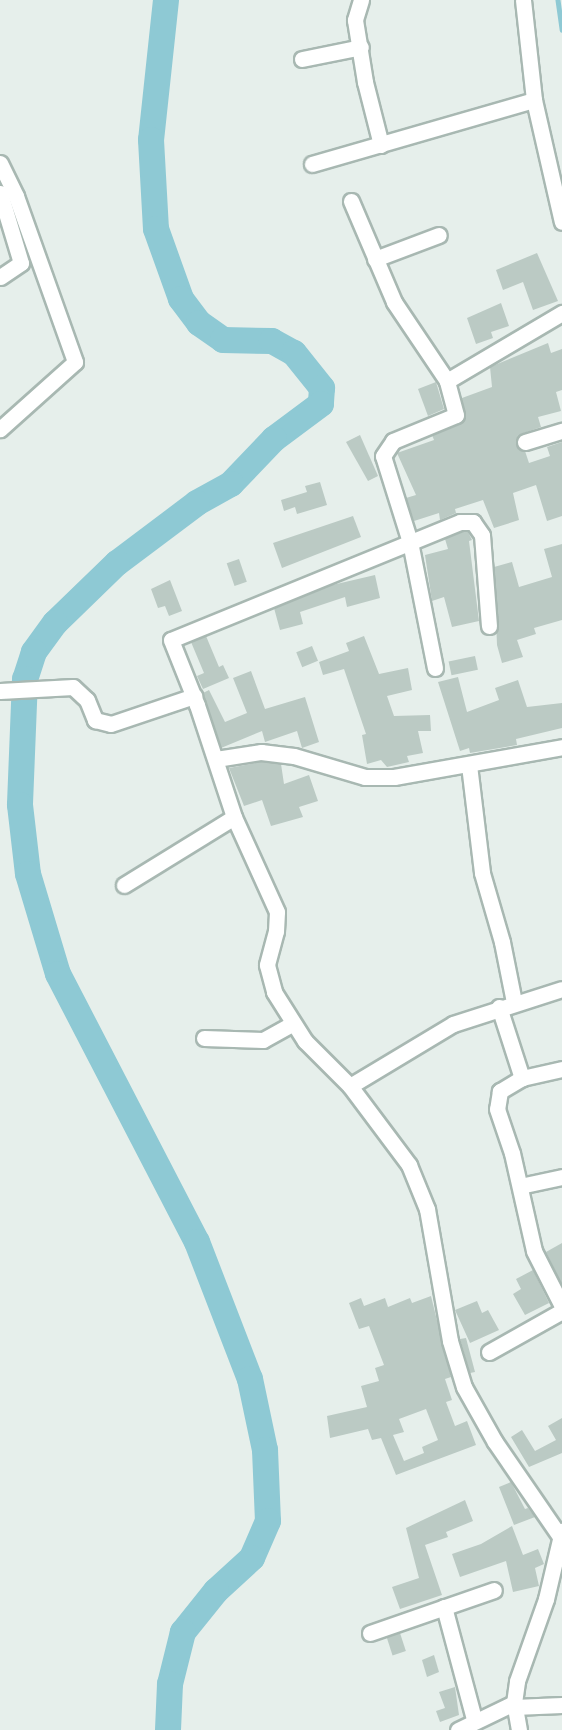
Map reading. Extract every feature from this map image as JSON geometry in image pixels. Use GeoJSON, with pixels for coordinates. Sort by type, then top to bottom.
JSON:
{"type":"FeatureCollection","features":[{"type":"Feature","properties":{"kind":"street"},"geometry":{"type":"LineString","coordinates":[[361,0],[355,20],[365,82],[381,145]]}},
{"type":"Feature","properties":{"kind":"street"},"geometry":{"type":"LineString","coordinates":[[523,0],[534,100],[562,222]]}},
{"type":"Feature","properties":{"kind":"street"},"geometry":{"type":"LineString","coordinates":[[302,59],[361,47]]}},
{"type":"Feature","properties":{"kind":"street"},"geometry":{"type":"LineString","coordinates":[[312,164],[534,100]]}},
{"type":"Feature","properties":{"kind":"street"},"geometry":{"type":"LineString","coordinates":[[0,163],[16,196],[75,362],[0,429]]}},
{"type":"Feature","properties":{"kind":"street"},"geometry":{"type":"LineString","coordinates":[[0,193],[21,263],[0,277]]}},
{"type":"Feature","properties":{"kind":"street"},"geometry":{"type":"LineString","coordinates":[[351,201],[394,302],[447,381],[456,415],[393,441],[383,456],[410,542],[435,668]]}},
{"type":"Feature","properties":{"kind":"street"},"geometry":{"type":"LineString","coordinates":[[375,259],[439,235]]}},
{"type":"Feature","properties":{"kind":"street"},"geometry":{"type":"LineString","coordinates":[[447,381],[562,313]]}},
{"type":"Feature","properties":{"kind":"street"},"geometry":{"type":"LineString","coordinates":[[525,442],[562,431]]}},
{"type":"Feature","properties":{"kind":"street"},"geometry":{"type":"LineString","coordinates":[[489,626],[483,540],[478,526],[473,522],[446,525],[171,640],[194,696],[234,817],[277,912],[276,931],[267,965],[274,992],[292,1024],[350,1086],[392,1137],[419,1185],[437,1253],[453,1352],[464,1387],[495,1442],[561,1533],[546,1599],[526,1649],[514,1705],[519,1730]]}},
{"type":"Feature","properties":{"kind":"street"},"geometry":{"type":"LineString","coordinates":[[1,691],[54,686],[73,687],[87,700],[95,720],[111,724],[194,696]]}},
{"type":"Feature","properties":{"kind":"street"},"geometry":{"type":"LineString","coordinates":[[216,759],[261,752],[294,756],[365,777],[394,777],[562,747]]}},
{"type":"Feature","properties":{"kind":"street"},"geometry":{"type":"LineString","coordinates":[[469,765],[482,873],[502,942],[506,1004],[522,1078]]}},
{"type":"Feature","properties":{"kind":"street"},"geometry":{"type":"LineString","coordinates":[[124,885],[234,817]]}},
{"type":"Feature","properties":{"kind":"street"},"geometry":{"type":"LineString","coordinates":[[350,1086],[434,1033],[506,1004],[562,989]]}},
{"type":"Feature","properties":{"kind":"street"},"geometry":{"type":"LineString","coordinates":[[204,1038],[263,1040],[292,1024]]}},
{"type":"Feature","properties":{"kind":"street"},"geometry":{"type":"LineString","coordinates":[[562,1069],[522,1078],[502,1088],[496,1099],[520,1186],[534,1251],[562,1306]]}},
{"type":"Feature","properties":{"kind":"street"},"geometry":{"type":"LineString","coordinates":[[520,1186],[562,1177]]}},
{"type":"Feature","properties":{"kind":"street"},"geometry":{"type":"LineString","coordinates":[[489,1352],[562,1311]]}},
{"type":"Feature","properties":{"kind":"street"},"geometry":{"type":"LineString","coordinates":[[370,1633],[494,1590]]}},
{"type":"Feature","properties":{"kind":"street"},"geometry":{"type":"LineString","coordinates":[[444,1607],[474,1719]]}},
{"type":"Feature","properties":{"kind":"street"},"geometry":{"type":"LineString","coordinates":[[458,1730],[474,1719],[514,1705],[562,1705]]}},
{"type":"Feature","properties":{"kind":"building"},"geometry":{"type":"Polygon","coordinates":[[[537,253],[558,301],[533,310],[523,282],[503,290],[496,270],[537,253]]]}},
{"type":"Feature","properties":{"kind":"building"},"geometry":{"type":"Polygon","coordinates":[[[501,303],[509,326],[491,332],[493,338],[476,344],[467,318],[501,303]]]}},
{"type":"Feature","properties":{"kind":"building"},"geometry":{"type":"Polygon","coordinates":[[[548,343],[551,353],[562,349],[562,390],[556,392],[561,411],[538,417],[541,427],[518,435],[516,444],[525,451],[529,463],[550,456],[547,447],[562,442],[562,516],[547,521],[536,485],[513,493],[519,520],[494,528],[483,500],[455,509],[456,513],[440,520],[439,513],[414,521],[406,498],[416,495],[397,453],[434,440],[432,435],[463,422],[462,398],[492,387],[490,367],[548,343]]]}},
{"type":"Feature","properties":{"kind":"building"},"geometry":{"type":"Polygon","coordinates":[[[436,382],[444,409],[428,416],[418,389],[436,382]]]}},
{"type":"Feature","properties":{"kind":"building"},"geometry":{"type":"Polygon","coordinates":[[[360,435],[378,476],[368,481],[346,442],[360,435]]]}},
{"type":"Feature","properties":{"kind":"building"},"geometry":{"type":"Polygon","coordinates":[[[320,482],[327,505],[297,514],[295,507],[284,511],[281,500],[307,492],[305,486],[320,482]]]}},
{"type":"Feature","properties":{"kind":"building"},"geometry":{"type":"Polygon","coordinates":[[[353,516],[361,537],[282,568],[273,543],[353,516]]]}},
{"type":"Feature","properties":{"kind":"building"},"geometry":{"type":"Polygon","coordinates":[[[468,532],[472,540],[469,541],[479,621],[452,627],[444,597],[432,601],[425,555],[448,549],[445,539],[468,532]]]}},
{"type":"Feature","properties":{"kind":"building"},"geometry":{"type":"Polygon","coordinates":[[[562,544],[562,620],[534,628],[536,634],[517,640],[523,657],[502,663],[497,645],[494,567],[512,562],[519,587],[552,577],[544,549],[562,544]]]}},
{"type":"Feature","properties":{"kind":"building"},"geometry":{"type":"Polygon","coordinates":[[[239,559],[247,582],[235,586],[227,563],[239,559]]]}},
{"type":"Feature","properties":{"kind":"building"},"geometry":{"type":"Polygon","coordinates":[[[375,575],[380,598],[347,607],[345,597],[300,612],[303,624],[280,630],[274,608],[328,586],[375,575]]]}},
{"type":"Feature","properties":{"kind":"building"},"geometry":{"type":"Polygon","coordinates":[[[170,580],[182,611],[169,616],[165,606],[158,608],[151,589],[170,580]]]}},
{"type":"Feature","properties":{"kind":"building"},"geometry":{"type":"Polygon","coordinates":[[[206,636],[219,667],[223,665],[229,678],[203,689],[197,676],[204,673],[191,642],[206,636]]]}},
{"type":"Feature","properties":{"kind":"building"},"geometry":{"type":"Polygon","coordinates":[[[364,636],[379,674],[408,668],[412,690],[387,696],[394,716],[430,715],[431,731],[418,731],[423,753],[407,756],[409,762],[387,767],[381,760],[367,764],[362,735],[366,734],[344,669],[323,675],[319,662],[349,651],[346,643],[364,636]]]}},
{"type":"Feature","properties":{"kind":"building"},"geometry":{"type":"Polygon","coordinates":[[[312,646],[318,661],[302,667],[296,652],[312,646]]]}},
{"type":"Feature","properties":{"kind":"building"},"geometry":{"type":"Polygon","coordinates":[[[475,656],[478,670],[452,675],[449,662],[475,656]]]}},
{"type":"Feature","properties":{"kind":"building"},"geometry":{"type":"Polygon","coordinates":[[[251,671],[265,709],[305,697],[319,742],[302,748],[297,731],[265,742],[262,731],[221,748],[203,693],[209,690],[225,722],[247,713],[233,678],[251,671]]]}},
{"type":"Feature","properties":{"kind":"building"},"geometry":{"type":"Polygon","coordinates":[[[458,677],[467,712],[499,700],[495,688],[518,680],[527,707],[562,703],[562,728],[516,739],[517,745],[470,753],[469,748],[460,751],[438,682],[458,677]]]}},
{"type":"Feature","properties":{"kind":"building"},"geometry":{"type":"Polygon","coordinates":[[[261,762],[281,764],[284,784],[309,775],[318,801],[299,807],[303,817],[271,826],[262,800],[244,806],[229,768],[261,762]]]}},
{"type":"Feature","properties":{"kind":"building"},"geometry":{"type":"Polygon","coordinates":[[[562,1243],[562,1285],[546,1252],[562,1243]]]}},
{"type":"Feature","properties":{"kind":"building"},"geometry":{"type":"Polygon","coordinates":[[[533,1270],[549,1303],[525,1315],[513,1294],[521,1289],[516,1279],[533,1270]]]}},
{"type":"Feature","properties":{"kind":"building"},"geometry":{"type":"Polygon","coordinates":[[[431,1296],[451,1377],[445,1379],[452,1400],[446,1402],[455,1426],[467,1421],[476,1445],[396,1475],[381,1438],[372,1440],[368,1429],[330,1438],[327,1416],[367,1407],[361,1386],[379,1381],[375,1368],[384,1365],[369,1326],[359,1329],[349,1303],[361,1298],[364,1306],[385,1298],[388,1307],[410,1298],[412,1303],[431,1296]],[[426,1409],[399,1419],[404,1432],[393,1435],[404,1461],[424,1453],[422,1447],[438,1440],[426,1409]]]}},
{"type":"Feature","properties":{"kind":"building"},"geometry":{"type":"Polygon","coordinates":[[[477,1301],[482,1313],[488,1310],[499,1330],[470,1343],[455,1310],[477,1301]]]}},
{"type":"Feature","properties":{"kind":"building"},"geometry":{"type":"Polygon","coordinates":[[[466,1338],[475,1372],[470,1373],[460,1339],[466,1338]]]}},
{"type":"Feature","properties":{"kind":"building"},"geometry":{"type":"Polygon","coordinates":[[[562,1418],[562,1453],[529,1467],[511,1437],[522,1430],[535,1451],[556,1440],[548,1426],[562,1418]]]}},
{"type":"Feature","properties":{"kind":"building"},"geometry":{"type":"Polygon","coordinates":[[[511,1482],[525,1509],[528,1508],[535,1517],[514,1525],[499,1487],[511,1482]]]}},
{"type":"Feature","properties":{"kind":"building"},"geometry":{"type":"Polygon","coordinates":[[[465,1500],[473,1521],[446,1532],[448,1537],[425,1545],[442,1595],[400,1609],[392,1587],[419,1578],[406,1528],[465,1500]]]}},
{"type":"Feature","properties":{"kind":"building"},"geometry":{"type":"Polygon","coordinates":[[[512,1526],[523,1555],[538,1549],[544,1564],[535,1568],[539,1586],[513,1592],[506,1561],[460,1577],[452,1554],[481,1544],[512,1526]]]}},
{"type":"Feature","properties":{"kind":"building"},"geometry":{"type":"Polygon","coordinates":[[[400,1633],[406,1651],[393,1655],[387,1637],[400,1633]]]}},
{"type":"Feature","properties":{"kind":"building"},"geometry":{"type":"Polygon","coordinates":[[[434,1655],[439,1672],[427,1677],[422,1660],[434,1655]]]}},
{"type":"Feature","properties":{"kind":"building"},"geometry":{"type":"Polygon","coordinates":[[[455,1687],[459,1715],[440,1722],[436,1711],[445,1708],[439,1692],[455,1687]]]}},
{"type":"Feature","properties":{"kind":"waterway"},"geometry":{"type":"LineString","coordinates":[[166,0],[151,140],[156,229],[181,299],[199,323],[223,340],[272,341],[294,353],[322,388],[321,404],[274,439],[231,484],[197,503],[117,563],[55,623],[34,652],[25,679],[20,805],[28,874],[58,974],[197,1242],[250,1379],[265,1450],[268,1521],[252,1558],[216,1591],[183,1632],[170,1684],[168,1730]]}},
{"type":"Feature","properties":{"kind":"waterway"},"geometry":{"type":"LineString","coordinates":[[558,0],[562,30]]}}]}
